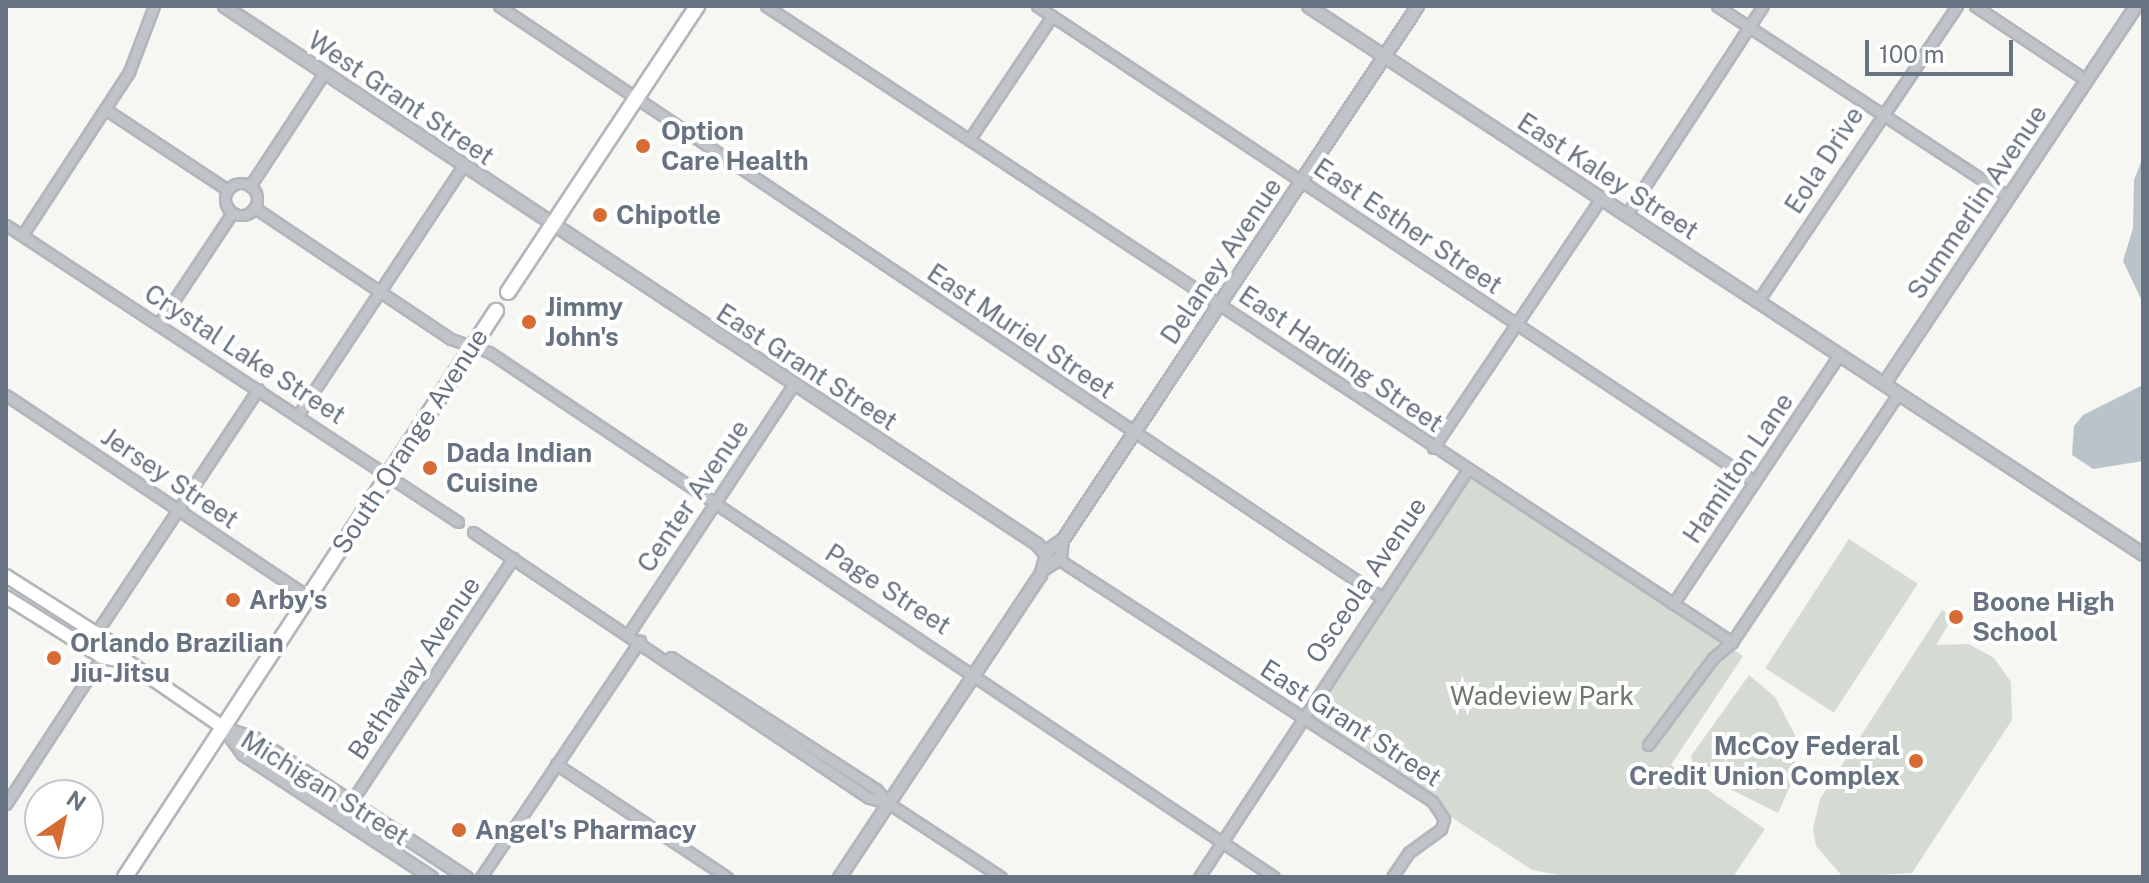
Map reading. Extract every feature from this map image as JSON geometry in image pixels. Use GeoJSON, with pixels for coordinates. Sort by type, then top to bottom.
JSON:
{"type":"FeatureCollection","features":[{"type":"Feature","properties":{"kind":"main road","name":"South Orange Avenue"},"geometry":{"type":"LineString","coordinates":[[125,877],[697,6]]}},
{"type":"Feature","properties":{"kind":"main road","name":"Michigan Street"},"geometry":{"type":"LineString","coordinates":[[6,576],[96,633],[128,662],[224,728]]}},
{"type":"Feature","properties":{"kind":"main road","name":"Michigan Street"},"geometry":{"type":"LineString","coordinates":[[6,597],[102,657],[128,662]]}},
{"type":"Feature","properties":{"kind":"main road"},"geometry":{"type":"LineString","coordinates":[[74,638],[96,633]]}},
{"type":"Feature","properties":{"kind":"street"},"geometry":{"type":"LineString","coordinates":[[23,234],[139,53],[154,6]]}},
{"type":"Feature","properties":{"kind":"street","name":"West Grant Street"},"geometry":{"type":"LineString","coordinates":[[224,6],[553,226]]}},
{"type":"Feature","properties":{"kind":"street","name":"East Muriel Street"},"geometry":{"type":"LineString","coordinates":[[499,6],[1381,597]]}},
{"type":"Feature","properties":{"kind":"street","name":"East Harding Street"},"geometry":{"type":"LineString","coordinates":[[766,6],[1732,642]]}},
{"type":"Feature","properties":{"kind":"street","name":"East Esther Street"},"geometry":{"type":"LineString","coordinates":[[1037,6],[1755,482]]}},
{"type":"Feature","properties":{"kind":"street","name":"East Kaley Street"},"geometry":{"type":"LineString","coordinates":[[1308,6],[1899,393]]}},
{"type":"Feature","properties":{"kind":"street","name":"Delaney Avenue"},"geometry":{"type":"LineString","coordinates":[[839,877],[1417,6]]}},
{"type":"Feature","properties":{"kind":"street"},"geometry":{"type":"LineString","coordinates":[[1717,6],[2006,195]]}},
{"type":"Feature","properties":{"kind":"street"},"geometry":{"type":"LineString","coordinates":[[1626,215],[1763,6]]}},
{"type":"Feature","properties":{"kind":"street","name":"Eola Drive"},"geometry":{"type":"LineString","coordinates":[[1758,301],[1881,113],[1957,6]]}},
{"type":"Feature","properties":{"kind":"street"},"geometry":{"type":"LineString","coordinates":[[1975,6],[2086,80]]}},
{"type":"Feature","properties":{"kind":"street","name":"Summerlin Avenue"},"geometry":{"type":"LineString","coordinates":[[1884,383],[2006,195],[2135,6]]}},
{"type":"Feature","properties":{"kind":"street"},"geometry":{"type":"LineString","coordinates":[[969,140],[1052,16]]}},
{"type":"Feature","properties":{"kind":"street"},"geometry":{"type":"LineString","coordinates":[[250,186],[325,72]]}},
{"type":"Feature","properties":{"kind":"street"},"geometry":{"type":"LineString","coordinates":[[105,109],[228,190]]}},
{"type":"Feature","properties":{"kind":"street"},"geometry":{"type":"LineString","coordinates":[[298,415],[463,166]]}},
{"type":"Feature","properties":{"kind":"street"},"geometry":{"type":"LineString","coordinates":[[238,184],[250,186],[257,196],[255,208],[244,215],[232,213],[226,202],[228,190],[238,184]]}},
{"type":"Feature","properties":{"kind":"street"},"geometry":{"type":"LineString","coordinates":[[1433,448],[1601,198]]}},
{"type":"Feature","properties":{"kind":"street","name":"Page Street"},"geometry":{"type":"LineString","coordinates":[[255,208],[380,291],[472,346],[489,352],[1274,877]]}},
{"type":"Feature","properties":{"kind":"street"},"geometry":{"type":"LineString","coordinates":[[159,323],[232,213]]}},
{"type":"Feature","properties":{"kind":"street","name":"Crystal Lake Street"},"geometry":{"type":"LineString","coordinates":[[6,225],[458,522]]}},
{"type":"Feature","properties":{"kind":"street","name":"East Grant Street"},"geometry":{"type":"LineString","coordinates":[[553,226],[1432,801],[1444,819],[1436,835],[1409,852],[1392,877]]}},
{"type":"Feature","properties":{"kind":"street","name":"Hamilton Lane"},"geometry":{"type":"LineString","coordinates":[[1673,604],[1839,355]]}},
{"type":"Feature","properties":{"kind":"street","name":"Center Avenue"},"geometry":{"type":"LineString","coordinates":[[629,633],[793,385]]}},
{"type":"Feature","properties":{"kind":"street"},"geometry":{"type":"LineString","coordinates":[[96,633],[258,389]]}},
{"type":"Feature","properties":{"kind":"street"},"geometry":{"type":"LineString","coordinates":[[1648,745],[1713,658],[1732,642],[1899,393],[2143,554]]}},
{"type":"Feature","properties":{"kind":"street","name":"Jersey Street"},"geometry":{"type":"LineString","coordinates":[[6,395],[309,597]]}},
{"type":"Feature","properties":{"kind":"street","name":"Osceola Avenue"},"geometry":{"type":"LineString","coordinates":[[1199,877],[1467,470]]}},
{"type":"Feature","properties":{"kind":"street"},"geometry":{"type":"LineString","coordinates":[[473,532],[640,640],[869,798],[888,803],[1001,877]]}},
{"type":"Feature","properties":{"kind":"street","name":"Bethaway Avenue"},"geometry":{"type":"LineString","coordinates":[[351,802],[513,558]]}},
{"type":"Feature","properties":{"kind":"street"},"geometry":{"type":"LineString","coordinates":[[481,877],[640,640]]}},
{"type":"Feature","properties":{"kind":"street"},"geometry":{"type":"LineString","coordinates":[[6,804],[102,657]]}},
{"type":"Feature","properties":{"kind":"street","name":"Michigan Street"},"geometry":{"type":"LineString","coordinates":[[224,728],[254,738],[466,877]]}},
{"type":"Feature","properties":{"kind":"street","name":"Michigan Street"},"geometry":{"type":"LineString","coordinates":[[224,728],[243,754],[431,877]]}},
{"type":"Feature","properties":{"kind":"street"},"geometry":{"type":"LineString","coordinates":[[556,764],[727,877]]}},
{"type":"Feature","properties":{"kind":"green space","name":"Wadeview Park"},"geometry":{"type":"Polygon","coordinates":[[[1475,479],[1743,656],[1671,765],[1765,829],[1733,877],[1569,877],[1532,870],[1448,815],[1436,797],[1315,717],[1312,712],[1466,480],[1475,479]]]}},
{"type":"Feature","properties":{"kind":"green space"},"geometry":{"type":"Polygon","coordinates":[[[1849,539],[1918,584],[1834,713],[1765,668],[1849,539]]]}},
{"type":"Feature","properties":{"kind":"green space","name":"McCoy Federal Credit Union Complex"},"geometry":{"type":"Polygon","coordinates":[[[1942,610],[1953,617],[1936,645],[1969,644],[1994,658],[2011,682],[2012,720],[1912,873],[1843,877],[1816,846],[1813,829],[1820,799],[1942,610]]]}},
{"type":"Feature","properties":{"kind":"green space"},"geometry":{"type":"Polygon","coordinates":[[[1749,675],[1775,697],[1795,735],[1795,775],[1778,813],[1726,787],[1693,765],[1691,756],[1749,675]]]}},
{"type":"Feature","properties":{"kind":"shaded area"},"geometry":{"type":"Polygon","coordinates":[[[2143,157],[2143,303],[2123,261],[2133,228],[2134,180],[2143,157]]]}},
{"type":"Feature","properties":{"kind":"shaded area"},"geometry":{"type":"Polygon","coordinates":[[[2143,385],[2143,461],[2093,469],[2072,455],[2074,426],[2083,415],[2143,385]]]}},
{"type":"Feature","properties":{"kind":"place","name":"Option Care Health"},"geometry":{"type":"Point","coordinates":[643,146]}},
{"type":"Feature","properties":{"kind":"place","name":"Chipotle"},"geometry":{"type":"Point","coordinates":[600,215]}},
{"type":"Feature","properties":{"kind":"place","name":"Jimmy John's"},"geometry":{"type":"Point","coordinates":[529,322]}},
{"type":"Feature","properties":{"kind":"place","name":"Dada Indian Cuisine"},"geometry":{"type":"Point","coordinates":[430,468]}},
{"type":"Feature","properties":{"kind":"place","name":"Arby's"},"geometry":{"type":"Point","coordinates":[233,600]}},
{"type":"Feature","properties":{"kind":"place","name":"Boone High School"},"geometry":{"type":"Point","coordinates":[1956,617]}},
{"type":"Feature","properties":{"kind":"place","name":"Orlando Brazilian Jiu-Jitsu"},"geometry":{"type":"Point","coordinates":[54,658]}},
{"type":"Feature","properties":{"kind":"place","name":"McCoy Federal Credit Union Complex"},"geometry":{"type":"Point","coordinates":[1916,761]}},
{"type":"Feature","properties":{"kind":"place","name":"Angel's Pharmacy"},"geometry":{"type":"Point","coordinates":[459,830]}}]}
